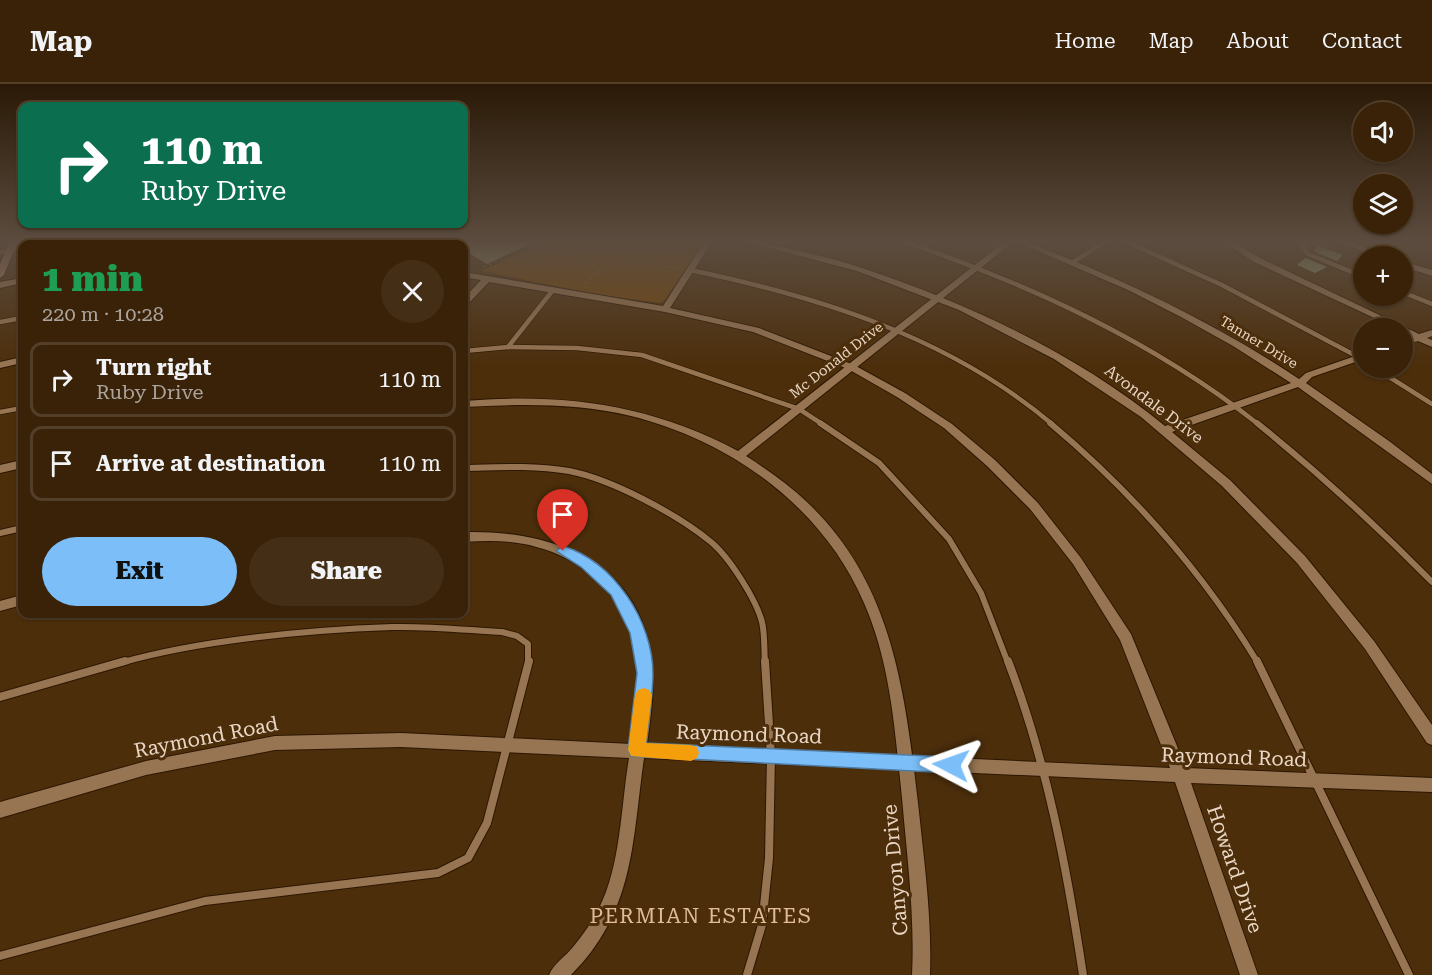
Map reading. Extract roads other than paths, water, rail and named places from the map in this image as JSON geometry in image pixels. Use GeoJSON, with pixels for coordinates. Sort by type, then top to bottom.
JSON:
{"type":"FeatureCollection","features":[{"type":"Feature","properties":{"kind":"street"},"geometry":{"type":"LineString","coordinates":[[468,299],[483,284]]}},
{"type":"Feature","properties":{"kind":"street","name":"Howard Drive"},"geometry":{"type":"LineString","coordinates":[[514,284],[665,309],[756,330],[851,368],[901,394],[948,426],[992,463],[1034,506],[1077,561],[1126,638],[1181,776],[1249,975]]}},
{"type":"Feature","properties":{"kind":"street"},"geometry":{"type":"LineString","coordinates":[[665,309],[681,284]]}},
{"type":"Feature","properties":{"kind":"street","name":"Avondale Drive"},"geometry":{"type":"LineString","coordinates":[[902,284],[939,297],[1053,353],[1100,382],[1166,430],[1235,490],[1316,576],[1386,668],[1432,738]]}},
{"type":"Feature","properties":{"kind":"street","name":"Mc Donald Drive"},"geometry":{"type":"LineString","coordinates":[[738,456],[956,284]]}},
{"type":"Feature","properties":{"kind":"street","name":"Tanner Drive"},"geometry":{"type":"LineString","coordinates":[[1119,284],[1196,320],[1300,383],[1432,480]]}},
{"type":"Feature","properties":{"kind":"street"},"geometry":{"type":"LineString","coordinates":[[1307,284],[1379,318]]}},
{"type":"Feature","properties":{"kind":"street"},"geometry":{"type":"LineString","coordinates":[[1413,339],[1432,333]]}},
{"type":"Feature","properties":{"kind":"street"},"geometry":{"type":"LineString","coordinates":[[1413,334],[1432,344]]}},
{"type":"Feature","properties":{"kind":"street"},"geometry":{"type":"LineString","coordinates":[[0,365],[18,361]]}},
{"type":"Feature","properties":{"kind":"street"},"geometry":{"type":"LineString","coordinates":[[1166,430],[1300,383],[1309,375],[1353,361]]}},
{"type":"Feature","properties":{"kind":"street","name":"Canyon Drive"},"geometry":{"type":"LineString","coordinates":[[468,404],[512,401],[579,404],[631,413],[698,436],[738,456],[799,502],[829,534],[853,567],[871,603],[887,653],[906,762],[924,938],[921,975]]}},
{"type":"Feature","properties":{"kind":"street"},"geometry":{"type":"LineString","coordinates":[[0,469],[18,465]]}},
{"type":"Feature","properties":{"kind":"street"},"geometry":{"type":"LineString","coordinates":[[468,537],[506,536],[535,541],[556,548],[586,563],[617,591],[629,611],[644,654],[643,701],[620,880],[594,938],[558,975]]}},
{"type":"Feature","properties":{"kind":"street"},"geometry":{"type":"LineString","coordinates":[[0,606],[18,601]]}},
{"type":"Feature","properties":{"kind":"street","name":"Raymond Road"},"geometry":{"type":"LineString","coordinates":[[0,810],[146,768],[275,743],[401,740],[1041,770],[1432,785]]}},
{"type":"Feature","properties":{"kind":"lane"},"geometry":{"type":"LineString","coordinates":[[752,284],[782,290],[897,330],[1000,386],[1066,433],[1118,480],[1164,530],[1257,660],[1409,975]]}},
{"type":"Feature","properties":{"kind":"lane"},"geometry":{"type":"LineString","coordinates":[[1019,284],[1114,329],[1237,405],[1363,511],[1432,582]]}},
{"type":"Feature","properties":{"kind":"lane"},"geometry":{"type":"LineString","coordinates":[[1219,284],[1353,353]]}},
{"type":"Feature","properties":{"kind":"lane"},"geometry":{"type":"LineString","coordinates":[[508,347],[553,290]]}},
{"type":"Feature","properties":{"kind":"lane"},"geometry":{"type":"LineString","coordinates":[[1413,296],[1432,304]]}},
{"type":"Feature","properties":{"kind":"lane"},"geometry":{"type":"LineString","coordinates":[[0,322],[18,319]]}},
{"type":"Feature","properties":{"kind":"lane"},"geometry":{"type":"LineString","coordinates":[[468,351],[508,347],[578,348],[642,355],[799,409],[879,464],[899,482],[950,539],[981,593],[1025,705],[1066,863],[1083,975]]}},
{"type":"Feature","properties":{"kind":"lane"},"geometry":{"type":"LineString","coordinates":[[1391,378],[1432,404]]}},
{"type":"Feature","properties":{"kind":"lane"},"geometry":{"type":"LineString","coordinates":[[0,412],[18,409]]}},
{"type":"Feature","properties":{"kind":"lane"},"geometry":{"type":"LineString","coordinates":[[468,468],[524,466],[569,471],[603,480],[644,499],[711,542],[737,572],[762,622],[771,756],[770,858],[762,925],[747,975]]}},
{"type":"Feature","properties":{"kind":"lane"},"geometry":{"type":"LineString","coordinates":[[0,533],[18,529]]}},
{"type":"Feature","properties":{"kind":"lane"},"geometry":{"type":"LineString","coordinates":[[0,697],[130,660],[234,642],[314,632],[394,627],[502,632],[517,636],[528,644],[530,657],[487,823],[468,858],[438,873],[206,901],[0,956]]}},
{"type":"Feature","properties":{"kind":"district","name":"PERMIAN ESTATES"},"geometry":{"type":"Point","coordinates":[701,916]}}]}
